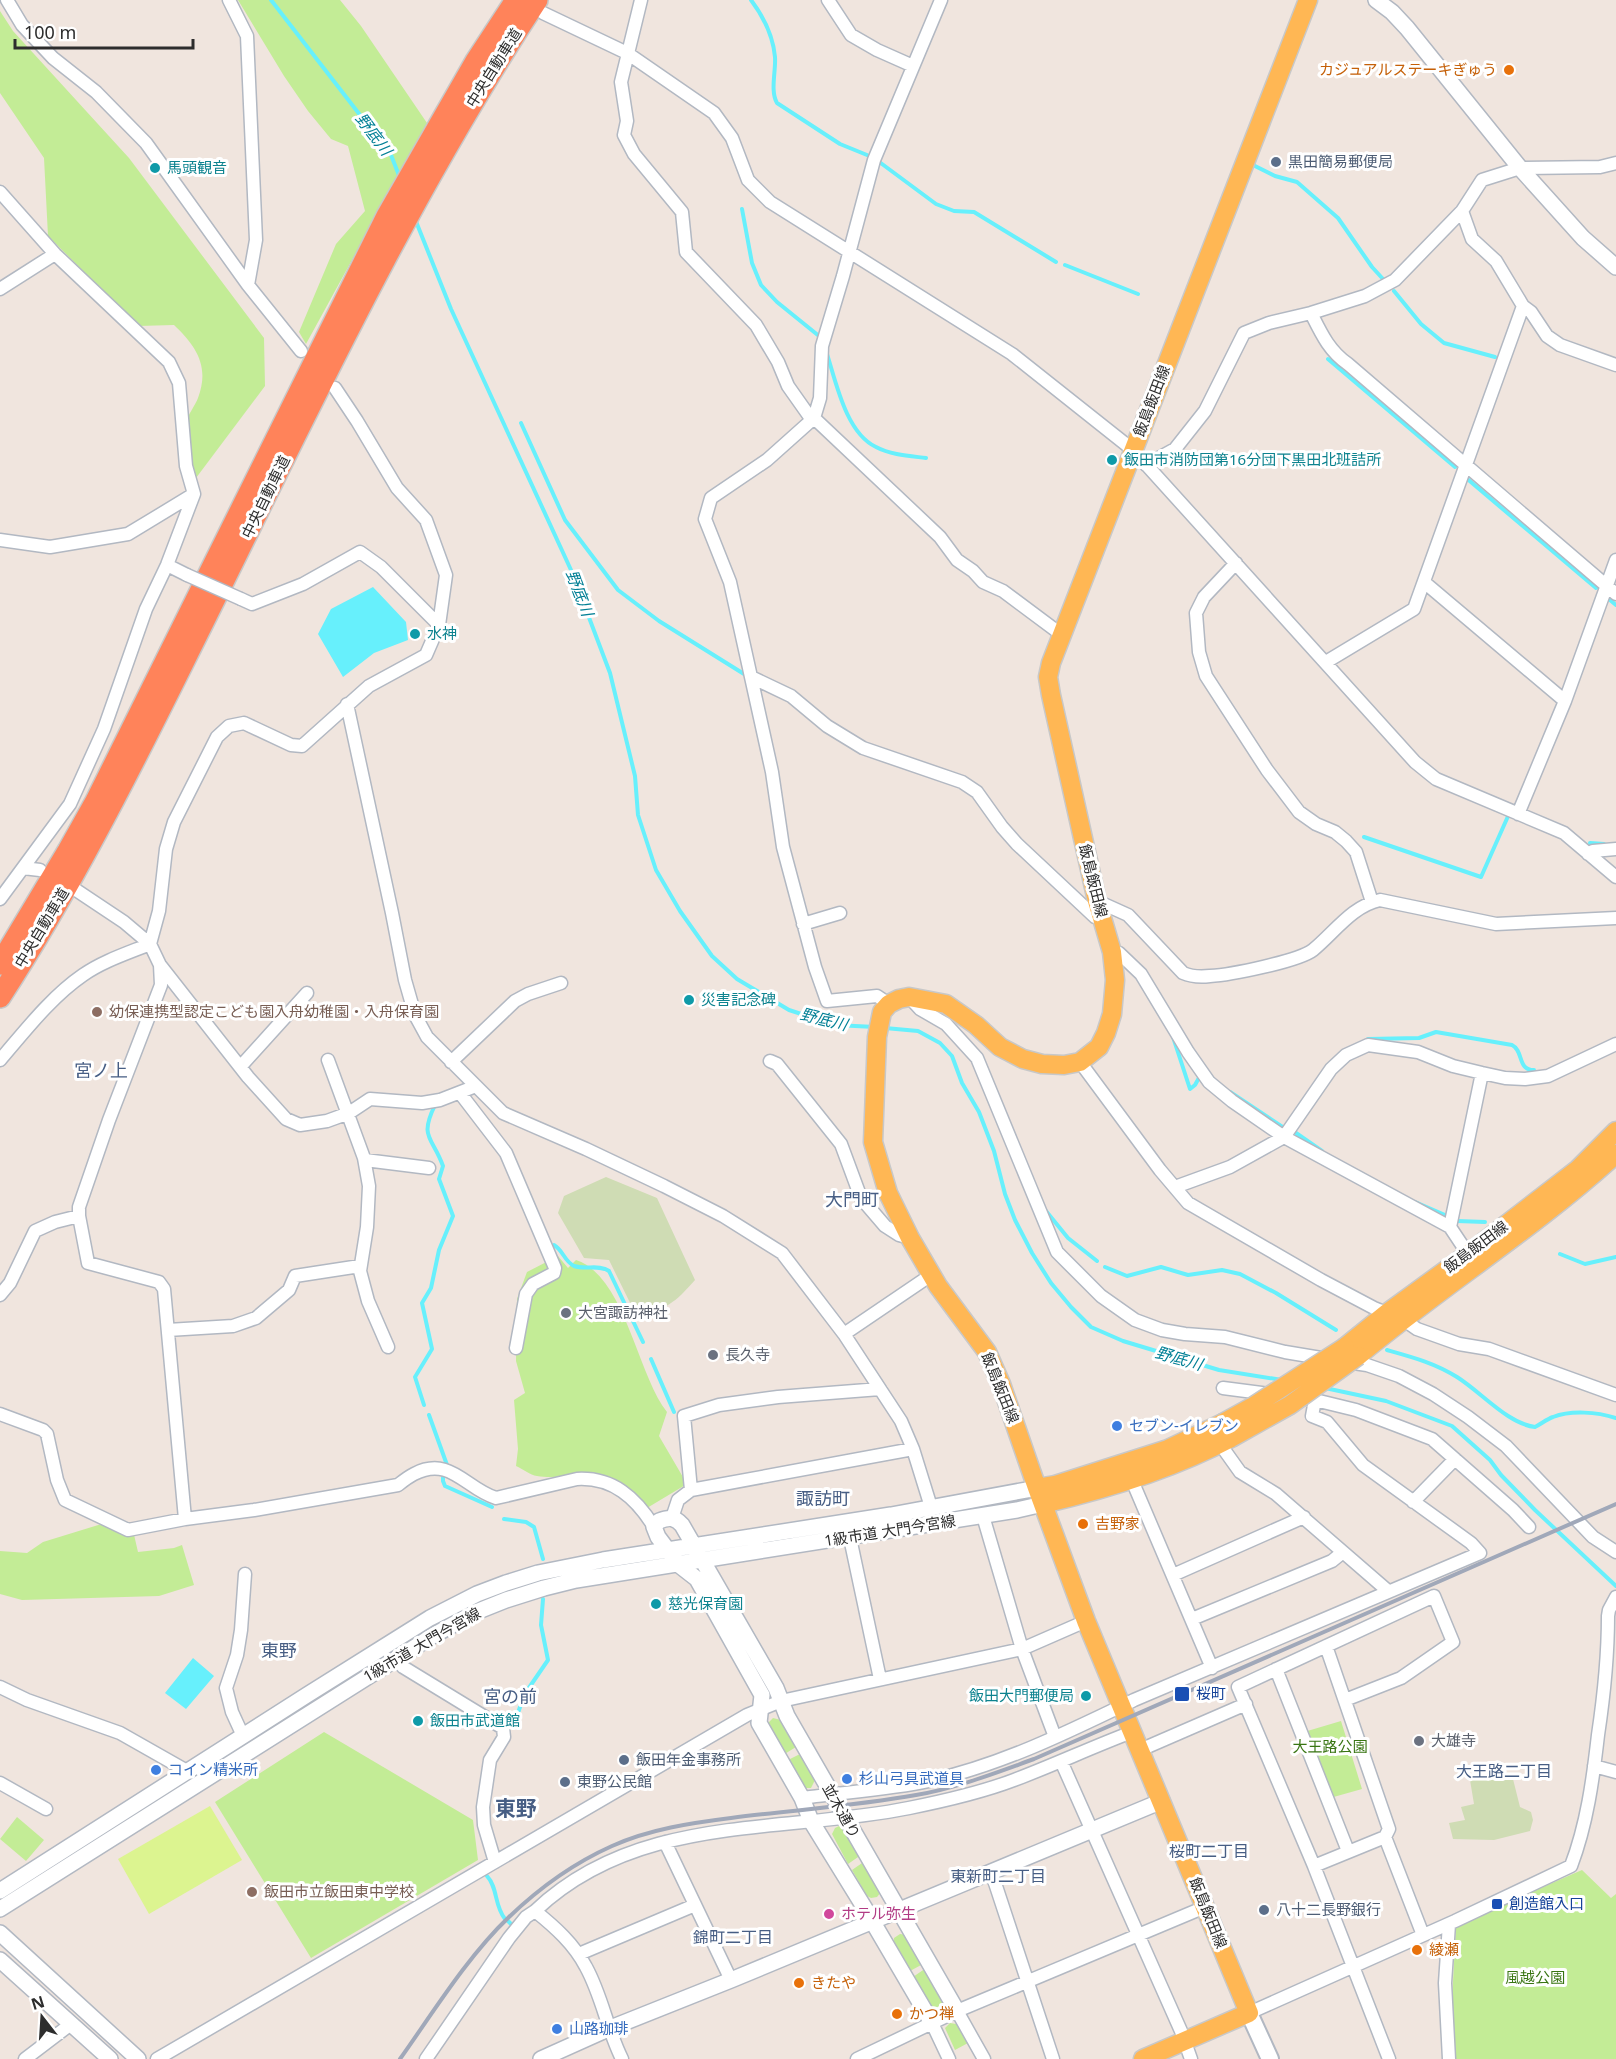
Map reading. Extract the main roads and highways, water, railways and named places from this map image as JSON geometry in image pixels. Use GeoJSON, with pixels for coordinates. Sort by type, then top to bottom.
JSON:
{"type":"FeatureCollection","features":[{"type":"Feature","properties":{"kind":"highway","name":"中央自動車道"},"geometry":{"type":"LineString","coordinates":[[0,964],[101,791],[387,216],[476,62],[516,0]]}},
{"type":"Feature","properties":{"kind":"highway","name":"中央自動車道"},"geometry":{"type":"LineString","coordinates":[[0,997],[72,877],[129,770],[398,235],[476,95],[540,7]]}},
{"type":"Feature","properties":{"kind":"main road","name":"飯島飯田線"},"geometry":{"type":"LineString","coordinates":[[1249,2013],[1086,1621],[1001,1384],[987,1352],[932,1275],[910,1238],[888,1193],[873,1142],[877,1037],[886,1008],[899,999],[909,997],[945,1004],[976,1025],[1000,1047],[1023,1059],[1042,1064],[1064,1065],[1080,1062],[1099,1047],[1112,1014],[1115,980],[1112,952],[1074,805],[1048,677],[1051,663],[1308,0]]}},
{"type":"Feature","properties":{"kind":"main road","name":"飯島飯田線"},"geometry":{"type":"LineString","coordinates":[[1040,1496],[1131,1479],[1177,1463],[1225,1435],[1252,1407],[1352,1352],[1468,1254],[1578,1169],[1616,1131]]}},
{"type":"Feature","properties":{"kind":"main road","name":"飯島飯田線"},"geometry":{"type":"LineString","coordinates":[[1395,1316],[1552,1208],[1616,1154]]}},
{"type":"Feature","properties":{"kind":"main road","name":"飯島飯田線"},"geometry":{"type":"LineString","coordinates":[[1040,1496],[1055,1485],[1168,1449],[1225,1435]]}},
{"type":"Feature","properties":{"kind":"main road"},"geometry":{"type":"LineString","coordinates":[[1143,2059],[1249,2013],[1270,2059]]}},
{"type":"Feature","properties":{"kind":"water"},"geometry":{"type":"Polygon","coordinates":[[[373,587],[406,622],[408,640],[374,653],[343,677],[318,634],[331,609],[373,587]]]}},
{"type":"Feature","properties":{"kind":"water"},"geometry":{"type":"Polygon","coordinates":[[[193,1658],[214,1676],[186,1709],[165,1693],[193,1658]]]}},
{"type":"Feature","properties":{"kind":"waterway","name":"野底川"},"geometry":{"type":"LineString","coordinates":[[271,0],[391,155],[400,178]]}},
{"type":"Feature","properties":{"kind":"waterway"},"geometry":{"type":"LineString","coordinates":[[751,0],[772,41],[775,57],[774,93],[777,103],[840,144],[867,155]]}},
{"type":"Feature","properties":{"kind":"waterway"},"geometry":{"type":"LineString","coordinates":[[878,161],[936,204],[954,211],[974,212],[1056,262]]}},
{"type":"Feature","properties":{"kind":"waterway"},"geometry":{"type":"LineString","coordinates":[[1251,164],[1275,176],[1297,182],[1338,218],[1383,279]]}},
{"type":"Feature","properties":{"kind":"waterway"},"geometry":{"type":"LineString","coordinates":[[742,209],[752,263],[761,285],[777,302],[819,336]]}},
{"type":"Feature","properties":{"kind":"waterway","name":"野底川"},"geometry":{"type":"LineString","coordinates":[[415,219],[451,309],[571,570],[610,673],[635,776],[638,815],[656,870],[680,911],[712,956],[737,979],[789,1010],[835,1025],[875,1027]]}},
{"type":"Feature","properties":{"kind":"waterway"},"geometry":{"type":"LineString","coordinates":[[1065,265],[1138,294]]}},
{"type":"Feature","properties":{"kind":"waterway"},"geometry":{"type":"LineString","coordinates":[[1394,291],[1421,324],[1444,343],[1495,357]]}},
{"type":"Feature","properties":{"kind":"waterway"},"geometry":{"type":"LineString","coordinates":[[827,354],[844,406],[857,430],[866,440],[888,452],[926,458]]}},
{"type":"Feature","properties":{"kind":"waterway"},"geometry":{"type":"LineString","coordinates":[[1328,359],[1455,467]]}},
{"type":"Feature","properties":{"kind":"waterway"},"geometry":{"type":"LineString","coordinates":[[521,423],[565,520],[618,590],[659,621],[744,674]]}},
{"type":"Feature","properties":{"kind":"waterway"},"geometry":{"type":"LineString","coordinates":[[1465,477],[1596,588]]}},
{"type":"Feature","properties":{"kind":"waterway"},"geometry":{"type":"LineString","coordinates":[[1610,600],[1616,605]]}},
{"type":"Feature","properties":{"kind":"waterway"},"geometry":{"type":"LineString","coordinates":[[1364,837],[1481,877],[1509,814]]}},
{"type":"Feature","properties":{"kind":"waterway"},"geometry":{"type":"LineString","coordinates":[[1590,843],[1604,844]]}},
{"type":"Feature","properties":{"kind":"waterway","name":"野底川"},"geometry":{"type":"LineString","coordinates":[[885,1028],[918,1031],[940,1043],[952,1056],[962,1083],[979,1112],[994,1151],[1005,1194],[1015,1220],[1051,1283],[1091,1327],[1123,1341],[1219,1370],[1282,1380]]}},
{"type":"Feature","properties":{"kind":"waterway"},"geometry":{"type":"LineString","coordinates":[[1368,1039],[1419,1038],[1436,1032],[1512,1045],[1518,1051],[1525,1067],[1534,1070]]}},
{"type":"Feature","properties":{"kind":"waterway"},"geometry":{"type":"LineString","coordinates":[[1173,1037],[1190,1089],[1200,1076]]}},
{"type":"Feature","properties":{"kind":"waterway"},"geometry":{"type":"LineString","coordinates":[[1230,1092],[1284,1128]]}},
{"type":"Feature","properties":{"kind":"waterway"},"geometry":{"type":"LineString","coordinates":[[424,1405],[415,1377],[432,1349],[422,1303],[431,1288],[439,1250],[453,1216],[439,1179],[443,1166],[428,1131],[430,1116],[435,1105]]}},
{"type":"Feature","properties":{"kind":"waterway"},"geometry":{"type":"LineString","coordinates":[[1296,1133],[1322,1151]]}},
{"type":"Feature","properties":{"kind":"waterway"},"geometry":{"type":"LineString","coordinates":[[1415,1202],[1445,1215]]}},
{"type":"Feature","properties":{"kind":"waterway"},"geometry":{"type":"LineString","coordinates":[[1046,1211],[1068,1238],[1097,1261]]}},
{"type":"Feature","properties":{"kind":"waterway"},"geometry":{"type":"LineString","coordinates":[[1457,1221],[1485,1222]]}},
{"type":"Feature","properties":{"kind":"waterway"},"geometry":{"type":"LineString","coordinates":[[554,1245],[574,1266],[601,1268],[609,1271],[643,1342]]}},
{"type":"Feature","properties":{"kind":"waterway"},"geometry":{"type":"LineString","coordinates":[[1560,1254],[1585,1264],[1616,1257]]}},
{"type":"Feature","properties":{"kind":"waterway"},"geometry":{"type":"LineString","coordinates":[[1105,1267],[1127,1276],[1161,1267],[1188,1275],[1222,1270],[1240,1274],[1336,1330]]}},
{"type":"Feature","properties":{"kind":"waterway"},"geometry":{"type":"LineString","coordinates":[[1387,1350],[1449,1372],[1505,1414],[1525,1425],[1535,1427],[1553,1417],[1576,1413],[1601,1414],[1616,1418]]}},
{"type":"Feature","properties":{"kind":"waterway"},"geometry":{"type":"LineString","coordinates":[[651,1359],[674,1412]]}},
{"type":"Feature","properties":{"kind":"waterway","name":"野底川"},"geometry":{"type":"LineString","coordinates":[[1325,1388],[1386,1401],[1452,1426],[1490,1460],[1501,1475],[1535,1510],[1616,1586]]}},
{"type":"Feature","properties":{"kind":"waterway"},"geometry":{"type":"LineString","coordinates":[[429,1415],[447,1465]]}},
{"type":"Feature","properties":{"kind":"waterway"},"geometry":{"type":"LineString","coordinates":[[443,1477],[445,1486],[492,1507]]}},
{"type":"Feature","properties":{"kind":"waterway"},"geometry":{"type":"LineString","coordinates":[[504,1519],[526,1522],[534,1527],[543,1559]]}},
{"type":"Feature","properties":{"kind":"waterway"},"geometry":{"type":"LineString","coordinates":[[517,1716],[524,1695],[548,1660],[541,1625],[543,1599]]}},
{"type":"Feature","properties":{"kind":"waterway"},"geometry":{"type":"LineString","coordinates":[[487,1876],[505,1919]]}},
{"type":"Feature","properties":{"kind":"waterway"},"geometry":{"type":"LineString","coordinates":[[507,1920],[511,1924]]}},
{"type":"Feature","properties":{"kind":"railway"},"geometry":{"type":"LineString","coordinates":[[400,2059],[465,1967],[493,1933],[532,1897],[557,1878],[584,1860],[612,1846],[641,1835],[686,1825],[893,1799],[931,1792],[990,1775],[1034,1759],[1616,1504]]}},
{"type":"Feature","properties":{"kind":"place","name":"カジュアルステーキぎゅう"},"geometry":{"type":"Point","coordinates":[1509,70]}},
{"type":"Feature","properties":{"kind":"place","name":"黒田簡易郵便局"},"geometry":{"type":"Point","coordinates":[1276,162]}},
{"type":"Feature","properties":{"kind":"place","name":"馬頭観音"},"geometry":{"type":"Point","coordinates":[155,168]}},
{"type":"Feature","properties":{"kind":"place","name":"飯田市消防団第16分団下黒田北班詰所"},"geometry":{"type":"Point","coordinates":[1112,460]}},
{"type":"Feature","properties":{"kind":"place","name":"水神"},"geometry":{"type":"Point","coordinates":[415,634]}},
{"type":"Feature","properties":{"kind":"place","name":"災害記念碑"},"geometry":{"type":"Point","coordinates":[689,1000]}},
{"type":"Feature","properties":{"kind":"place","name":"幼保連携型認定こども園入舟幼稚園・入舟保育園"},"geometry":{"type":"Point","coordinates":[97,1012]}},
{"type":"Feature","properties":{"kind":"place","name":"大宮諏訪神社"},"geometry":{"type":"Point","coordinates":[566,1313]}},
{"type":"Feature","properties":{"kind":"place","name":"長久寺"},"geometry":{"type":"Point","coordinates":[713,1355]}},
{"type":"Feature","properties":{"kind":"place","name":"セブン-イレブン"},"geometry":{"type":"Point","coordinates":[1117,1426]}},
{"type":"Feature","properties":{"kind":"place","name":"吉野家"},"geometry":{"type":"Point","coordinates":[1083,1524]}},
{"type":"Feature","properties":{"kind":"place","name":"慈光保育園"},"geometry":{"type":"Point","coordinates":[656,1604]}},
{"type":"Feature","properties":{"kind":"place","name":"桜町"},"geometry":{"type":"Point","coordinates":[1182,1694]}},
{"type":"Feature","properties":{"kind":"place","name":"飯田大門郵便局"},"geometry":{"type":"Point","coordinates":[1086,1696]}},
{"type":"Feature","properties":{"kind":"place","name":"飯田市武道館"},"geometry":{"type":"Point","coordinates":[418,1721]}},
{"type":"Feature","properties":{"kind":"place","name":"大雄寺"},"geometry":{"type":"Point","coordinates":[1419,1741]}},
{"type":"Feature","properties":{"kind":"place","name":"飯田年金事務所"},"geometry":{"type":"Point","coordinates":[624,1760]}},
{"type":"Feature","properties":{"kind":"place","name":"コイン精米所"},"geometry":{"type":"Point","coordinates":[156,1770]}},
{"type":"Feature","properties":{"kind":"place","name":"杉山弓具武道具"},"geometry":{"type":"Point","coordinates":[847,1779]}},
{"type":"Feature","properties":{"kind":"place","name":"東野公民館"},"geometry":{"type":"Point","coordinates":[565,1782]}},
{"type":"Feature","properties":{"kind":"place","name":"飯田市立飯田東中学校"},"geometry":{"type":"Point","coordinates":[252,1892]}},
{"type":"Feature","properties":{"kind":"place","name":"創造館入口"},"geometry":{"type":"Point","coordinates":[1497,1904]}},
{"type":"Feature","properties":{"kind":"place","name":"八十二長野銀行"},"geometry":{"type":"Point","coordinates":[1264,1910]}},
{"type":"Feature","properties":{"kind":"place","name":"ホテル弥生"},"geometry":{"type":"Point","coordinates":[829,1914]}},
{"type":"Feature","properties":{"kind":"place","name":"綾瀬"},"geometry":{"type":"Point","coordinates":[1417,1950]}},
{"type":"Feature","properties":{"kind":"place","name":"きたや"},"geometry":{"type":"Point","coordinates":[799,1983]}},
{"type":"Feature","properties":{"kind":"place","name":"かつ禅"},"geometry":{"type":"Point","coordinates":[897,2014]}},
{"type":"Feature","properties":{"kind":"place","name":"山路珈琲"},"geometry":{"type":"Point","coordinates":[557,2029]}},
{"type":"Feature","properties":{"kind":"district","name":"宮ノ上"},"geometry":{"type":"Point","coordinates":[101,1071]}},
{"type":"Feature","properties":{"kind":"district","name":"大門町"},"geometry":{"type":"Point","coordinates":[852,1200]}},
{"type":"Feature","properties":{"kind":"district","name":"諏訪町"},"geometry":{"type":"Point","coordinates":[823,1499]}},
{"type":"Feature","properties":{"kind":"district","name":"東野"},"geometry":{"type":"Point","coordinates":[279,1651]}},
{"type":"Feature","properties":{"kind":"district","name":"宮の前"},"geometry":{"type":"Point","coordinates":[510,1697]}},
{"type":"Feature","properties":{"kind":"district","name":"大王路二丁目"},"geometry":{"type":"Point","coordinates":[1504,1771]}},
{"type":"Feature","properties":{"kind":"district","name":"東野"},"geometry":{"type":"Point","coordinates":[516,1809]}},
{"type":"Feature","properties":{"kind":"district","name":"桜町二丁目"},"geometry":{"type":"Point","coordinates":[1209,1851]}},
{"type":"Feature","properties":{"kind":"district","name":"東新町二丁目"},"geometry":{"type":"Point","coordinates":[998,1876]}},
{"type":"Feature","properties":{"kind":"district","name":"錦町二丁目"},"geometry":{"type":"Point","coordinates":[733,1937]}},
{"type":"Feature","properties":{"kind":"park label","name":"大王路公園"},"geometry":{"type":"Point","coordinates":[1330,1747]}},
{"type":"Feature","properties":{"kind":"park label","name":"風越公園"},"geometry":{"type":"Point","coordinates":[1535,1978]}}]}
